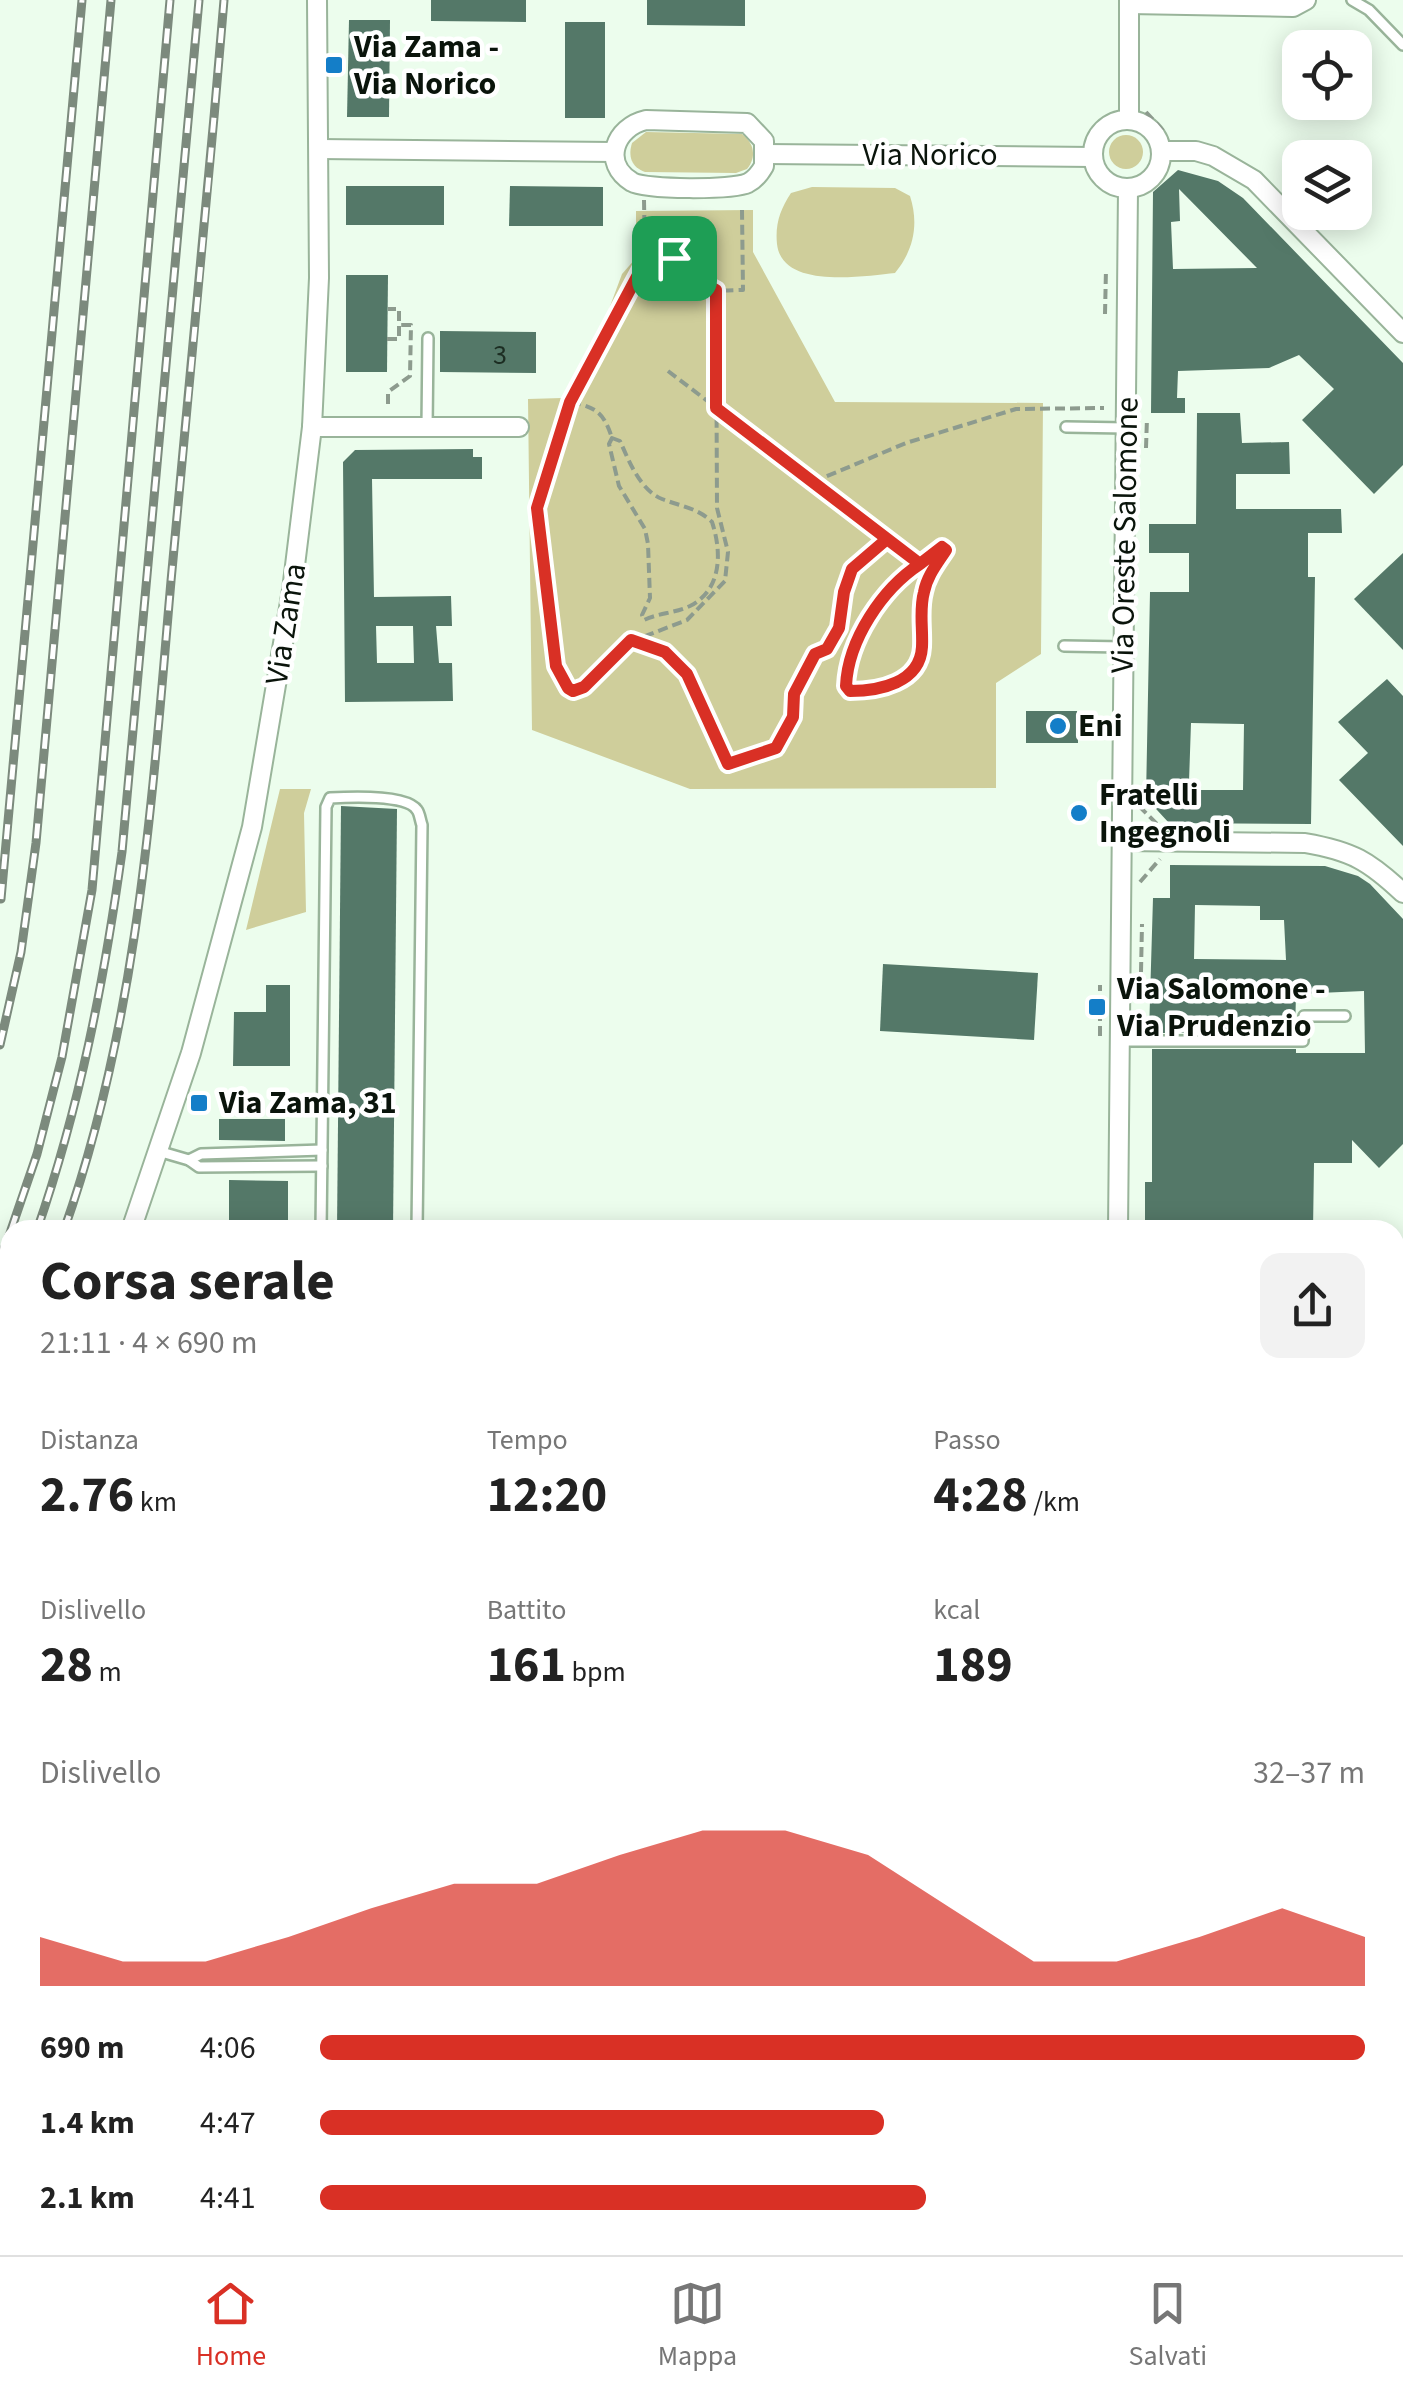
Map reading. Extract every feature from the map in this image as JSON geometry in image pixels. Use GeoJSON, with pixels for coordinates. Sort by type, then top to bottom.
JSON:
{"type":"FeatureCollection","features":[{"type":"Feature","properties":{"kind":"street","name":"Via Zama"},"geometry":{"type":"LineString","coordinates":[[134,1220],[191,1053],[252,828],[292,590],[312,427],[319,278],[317,0]]}},
{"type":"Feature","properties":{"kind":"street"},"geometry":{"type":"LineString","coordinates":[[1128,120],[1129,2],[1293,7],[1306,0]]}},
{"type":"Feature","properties":{"kind":"street"},"geometry":{"type":"LineString","coordinates":[[646,120],[747,124],[760,134],[766,154],[761,172],[744,184],[650,186],[627,178],[618,168],[614,152],[624,129],[646,120]]}},
{"type":"Feature","properties":{"kind":"street"},"geometry":{"type":"LineString","coordinates":[[1128,120],[1148,127],[1161,151],[1154,173],[1128,194],[1101,176],[1093,157],[1099,135],[1107,127],[1128,120]]}},
{"type":"Feature","properties":{"kind":"street"},"geometry":{"type":"LineString","coordinates":[[319,149],[614,152]]}},
{"type":"Feature","properties":{"kind":"street"},"geometry":{"type":"LineString","coordinates":[[1161,151],[1196,151],[1213,156],[1254,180],[1403,333]]}},
{"type":"Feature","properties":{"kind":"street","name":"Via Norico"},"geometry":{"type":"LineString","coordinates":[[766,154],[1093,157]]}},
{"type":"Feature","properties":{"kind":"street","name":"Via Oreste Salomone"},"geometry":{"type":"LineString","coordinates":[[1118,1220],[1128,194]]}},
{"type":"Feature","properties":{"kind":"street"},"geometry":{"type":"LineString","coordinates":[[312,427],[520,427]]}},
{"type":"Feature","properties":{"kind":"street"},"geometry":{"type":"LineString","coordinates":[[1122,841],[1306,842],[1372,864],[1403,893]]}},
{"type":"Feature","properties":{"kind":"lane"},"geometry":{"type":"LineString","coordinates":[[1352,0],[1369,10],[1403,45]]}},
{"type":"Feature","properties":{"kind":"lane"},"geometry":{"type":"LineString","coordinates":[[427,428],[428,338]]}},
{"type":"Feature","properties":{"kind":"lane"},"geometry":{"type":"LineString","coordinates":[[1066,427],[1126,428]]}},
{"type":"Feature","properties":{"kind":"lane"},"geometry":{"type":"LineString","coordinates":[[1064,646],[1124,646]]}},
{"type":"Feature","properties":{"kind":"lane"},"geometry":{"type":"LineString","coordinates":[[321,1220],[326,807],[330,798],[406,800],[416,809],[422,825],[417,1220]]}},
{"type":"Feature","properties":{"kind":"lane"},"geometry":{"type":"LineString","coordinates":[[1120,1041],[1303,1041],[1304,1016],[1345,1016]]}},
{"type":"Feature","properties":{"kind":"lane"},"geometry":{"type":"LineString","coordinates":[[189,1160],[201,1154],[322,1150]]}},
{"type":"Feature","properties":{"kind":"lane"},"geometry":{"type":"LineString","coordinates":[[158,1151],[199,1167],[322,1166]]}},
{"type":"Feature","properties":{"kind":"lane"},"geometry":{"type":"LineString","coordinates":[[1259,2255],[1271,2255]]}},
{"type":"Feature","properties":{"kind":"path"},"geometry":{"type":"LineString","coordinates":[[644,212],[648,256],[657,260],[684,259],[692,263],[701,282],[716,290],[743,290],[742,210]]}},
{"type":"Feature","properties":{"kind":"path"},"geometry":{"type":"LineString","coordinates":[[612,438],[620,441],[629,462],[653,494],[715,521],[728,552],[725,581],[687,620],[631,640],[579,690],[568,688],[556,666],[537,508],[570,402],[648,256]]}},
{"type":"Feature","properties":{"kind":"path"},"geometry":{"type":"LineString","coordinates":[[1105,314],[1106,269]]}},
{"type":"Feature","properties":{"kind":"path"},"geometry":{"type":"LineString","coordinates":[[570,402],[596,408],[607,423],[619,486],[645,529],[650,598],[642,615],[644,620],[690,606],[711,584],[719,559],[715,521],[716,290]]}},
{"type":"Feature","properties":{"kind":"path"},"geometry":{"type":"LineString","coordinates":[[387,339],[400,339],[400,309],[388,309]]}},
{"type":"Feature","properties":{"kind":"path"},"geometry":{"type":"LineString","coordinates":[[388,404],[388,392],[407,380],[411,372],[411,326],[400,326]]}},
{"type":"Feature","properties":{"kind":"path"},"geometry":{"type":"LineString","coordinates":[[668,372],[920,564]]}},
{"type":"Feature","properties":{"kind":"path"},"geometry":{"type":"LineString","coordinates":[[813,482],[906,442],[1016,408],[1104,408]]}},
{"type":"Feature","properties":{"kind":"path"},"geometry":{"type":"LineString","coordinates":[[1146,448],[1147,418]]}},
{"type":"Feature","properties":{"kind":"path"},"geometry":{"type":"LineString","coordinates":[[631,640],[665,652],[687,674],[728,764],[776,748],[793,717],[794,694],[815,654],[827,649],[839,628],[852,569],[887,539]]}},
{"type":"Feature","properties":{"kind":"path"},"geometry":{"type":"LineString","coordinates":[[942,547],[946,550],[928,577],[923,593],[922,651],[916,665],[889,687],[850,691],[846,686],[846,669],[858,637],[891,591],[920,564],[942,547]]}},
{"type":"Feature","properties":{"kind":"path"},"geometry":{"type":"LineString","coordinates":[[1141,972],[1142,924]]}},
{"type":"Feature","properties":{"kind":"path"},"geometry":{"type":"LineString","coordinates":[[1100,985],[1100,1036]]}},
{"type":"Feature","properties":{"kind":"shaded area"},"geometry":{"type":"Polygon","coordinates":[[[646,132],[742,134],[751,146],[752,160],[747,169],[736,173],[645,172],[634,164],[630,152],[632,143],[646,132]]]}},
{"type":"Feature","properties":{"kind":"shaded area"},"geometry":{"type":"Polygon","coordinates":[[[1126,135],[1138,140],[1143,152],[1138,164],[1126,169],[1114,164],[1109,152],[1114,140],[1126,135]]]}},
{"type":"Feature","properties":{"kind":"shaded area"},"geometry":{"type":"Polygon","coordinates":[[[812,187],[895,188],[910,196],[913,236],[895,273],[826,277],[793,268],[782,259],[777,244],[781,211],[791,193],[812,187]]]}},
{"type":"Feature","properties":{"kind":"shaded area"},"geometry":{"type":"Polygon","coordinates":[[[753,210],[753,252],[835,402],[1043,403],[1041,654],[996,683],[996,788],[690,789],[532,730],[528,399],[562,398],[606,317],[622,274],[636,258],[636,211],[753,210]]]}},
{"type":"Feature","properties":{"kind":"shaded area"},"geometry":{"type":"Polygon","coordinates":[[[280,789],[311,789],[304,813],[306,912],[246,930],[280,789]]]}},
{"type":"Feature","properties":{"kind":"building"},"geometry":{"type":"Polygon","coordinates":[[[431,0],[526,0],[526,22],[431,21],[431,0]]]}},
{"type":"Feature","properties":{"kind":"building"},"geometry":{"type":"Polygon","coordinates":[[[647,0],[745,0],[745,26],[647,25],[647,0]]]}},
{"type":"Feature","properties":{"kind":"building"},"geometry":{"type":"Polygon","coordinates":[[[349,20],[390,20],[389,117],[347,117],[349,20]]]}},
{"type":"Feature","properties":{"kind":"building"},"geometry":{"type":"Polygon","coordinates":[[[565,22],[605,22],[605,118],[565,118],[565,22]]]}},
{"type":"Feature","properties":{"kind":"building"},"geometry":{"type":"Polygon","coordinates":[[[1178,170],[1218,181],[1243,198],[1403,363],[1403,465],[1374,494],[1302,420],[1334,389],[1299,355],[1269,368],[1178,371],[1177,398],[1185,398],[1185,413],[1151,413],[1153,192],[1178,170]],[[1179,189],[1180,221],[1171,222],[1173,269],[1257,268],[1179,189]]]}},
{"type":"Feature","properties":{"kind":"building"},"geometry":{"type":"Polygon","coordinates":[[[346,186],[444,186],[444,225],[346,225],[346,186]]]}},
{"type":"Feature","properties":{"kind":"building"},"geometry":{"type":"Polygon","coordinates":[[[510,186],[603,187],[603,226],[509,226],[510,186]]]}},
{"type":"Feature","properties":{"kind":"building"},"geometry":{"type":"Polygon","coordinates":[[[346,275],[388,275],[387,372],[346,372],[346,275]]]}},
{"type":"Feature","properties":{"kind":"building"},"geometry":{"type":"Polygon","coordinates":[[[440,331],[536,332],[536,373],[440,372],[440,331]]]}},
{"type":"Feature","properties":{"kind":"building"},"geometry":{"type":"Polygon","coordinates":[[[1197,413],[1240,413],[1242,443],[1289,442],[1290,474],[1236,474],[1236,509],[1341,509],[1342,533],[1308,533],[1308,577],[1315,577],[1311,824],[1169,823],[1146,798],[1150,592],[1189,592],[1189,553],[1149,553],[1149,524],[1196,524],[1197,413]],[[1191,723],[1189,782],[1198,790],[1243,790],[1244,724],[1191,723]]]}},
{"type":"Feature","properties":{"kind":"building"},"geometry":{"type":"Polygon","coordinates":[[[473,449],[473,457],[482,457],[482,479],[372,479],[374,597],[451,596],[452,626],[436,626],[439,663],[452,663],[453,701],[345,702],[343,462],[355,450],[473,449]],[[376,626],[377,663],[414,663],[413,626],[376,626]]]}},
{"type":"Feature","properties":{"kind":"building"},"geometry":{"type":"Polygon","coordinates":[[[1403,553],[1403,650],[1354,599],[1403,553]]]}},
{"type":"Feature","properties":{"kind":"building"},"geometry":{"type":"Polygon","coordinates":[[[1387,679],[1403,696],[1403,846],[1339,780],[1368,753],[1338,722],[1387,679]]]}},
{"type":"Feature","properties":{"kind":"building"},"geometry":{"type":"Polygon","coordinates":[[[1026,711],[1077,711],[1078,743],[1026,743],[1026,711]]]}},
{"type":"Feature","properties":{"kind":"building"},"geometry":{"type":"Polygon","coordinates":[[[341,806],[397,809],[393,1220],[337,1220],[341,806]]]}},
{"type":"Feature","properties":{"kind":"building"},"geometry":{"type":"Polygon","coordinates":[[[1170,865],[1325,866],[1370,884],[1403,919],[1403,1144],[1379,1168],[1352,1140],[1352,1163],[1314,1163],[1313,1220],[1145,1220],[1145,1182],[1152,1182],[1152,1049],[1365,1053],[1364,991],[1296,994],[1295,1033],[1149,1033],[1153,898],[1170,898],[1170,865]],[[1195,905],[1194,959],[1286,960],[1284,920],[1260,920],[1260,906],[1195,905]]]}},
{"type":"Feature","properties":{"kind":"building"},"geometry":{"type":"Polygon","coordinates":[[[883,964],[1038,973],[1034,1040],[880,1031],[883,964]]]}},
{"type":"Feature","properties":{"kind":"building"},"geometry":{"type":"Polygon","coordinates":[[[266,985],[290,985],[290,1066],[233,1066],[234,1012],[266,1012],[266,985]]]}},
{"type":"Feature","properties":{"kind":"building"},"geometry":{"type":"Polygon","coordinates":[[[219,1119],[285,1119],[285,1141],[219,1140],[219,1119]]]}},
{"type":"Feature","properties":{"kind":"building"},"geometry":{"type":"Polygon","coordinates":[[[229,1180],[288,1181],[288,1220],[229,1220],[229,1180]]]}},
{"type":"Feature","properties":{"kind":"railway"},"geometry":{"type":"LineString","coordinates":[[1,899],[82,0]]}},
{"type":"Feature","properties":{"kind":"railway"},"geometry":{"type":"LineString","coordinates":[[0,1045],[21,952],[36,843],[111,0]]}},
{"type":"Feature","properties":{"kind":"railway"},"geometry":{"type":"LineString","coordinates":[[14,1220],[37,1154],[62,1057],[92,890],[170,0]]}},
{"type":"Feature","properties":{"kind":"railway"},"geometry":{"type":"LineString","coordinates":[[40,1220],[89,1043],[122,852],[199,0]]}},
{"type":"Feature","properties":{"kind":"railway"},"geometry":{"type":"LineString","coordinates":[[67,1220],[109,1071],[138,909],[157,745],[224,0]]}},
{"type":"Feature","properties":{"kind":"place","name":"Via Zama - Via Norico"},"geometry":{"type":"Point","coordinates":[334,65]}},
{"type":"Feature","properties":{"kind":"place","name":"Eni"},"geometry":{"type":"Point","coordinates":[1058,726]}},
{"type":"Feature","properties":{"kind":"place","name":"Fratelli Ingegnoli"},"geometry":{"type":"Point","coordinates":[1079,813]}},
{"type":"Feature","properties":{"kind":"place","name":"Via Salomone - Via Prudenzio"},"geometry":{"type":"Point","coordinates":[1097,1007]}},
{"type":"Feature","properties":{"kind":"place","name":"Via Zama, 31"},"geometry":{"type":"Point","coordinates":[199,1103]}},
{"type":"Feature","properties":{"kind":"route"},"geometry":{"type":"LineString","coordinates":[[674,258],[657,260],[648,256],[620,304],[570,402],[537,508],[556,666],[561,679],[568,688],[579,690],[631,640],[659,648],[687,674],[728,764],[776,748],[793,717],[794,694],[815,654],[827,649],[839,628],[852,569],[887,539],[920,564],[942,547],[946,550],[928,577],[923,593],[922,651],[916,665],[889,687],[850,691],[846,686],[846,669],[858,637],[898,583],[920,564],[716,408],[716,290],[701,282],[692,263],[674,258]]}}]}
